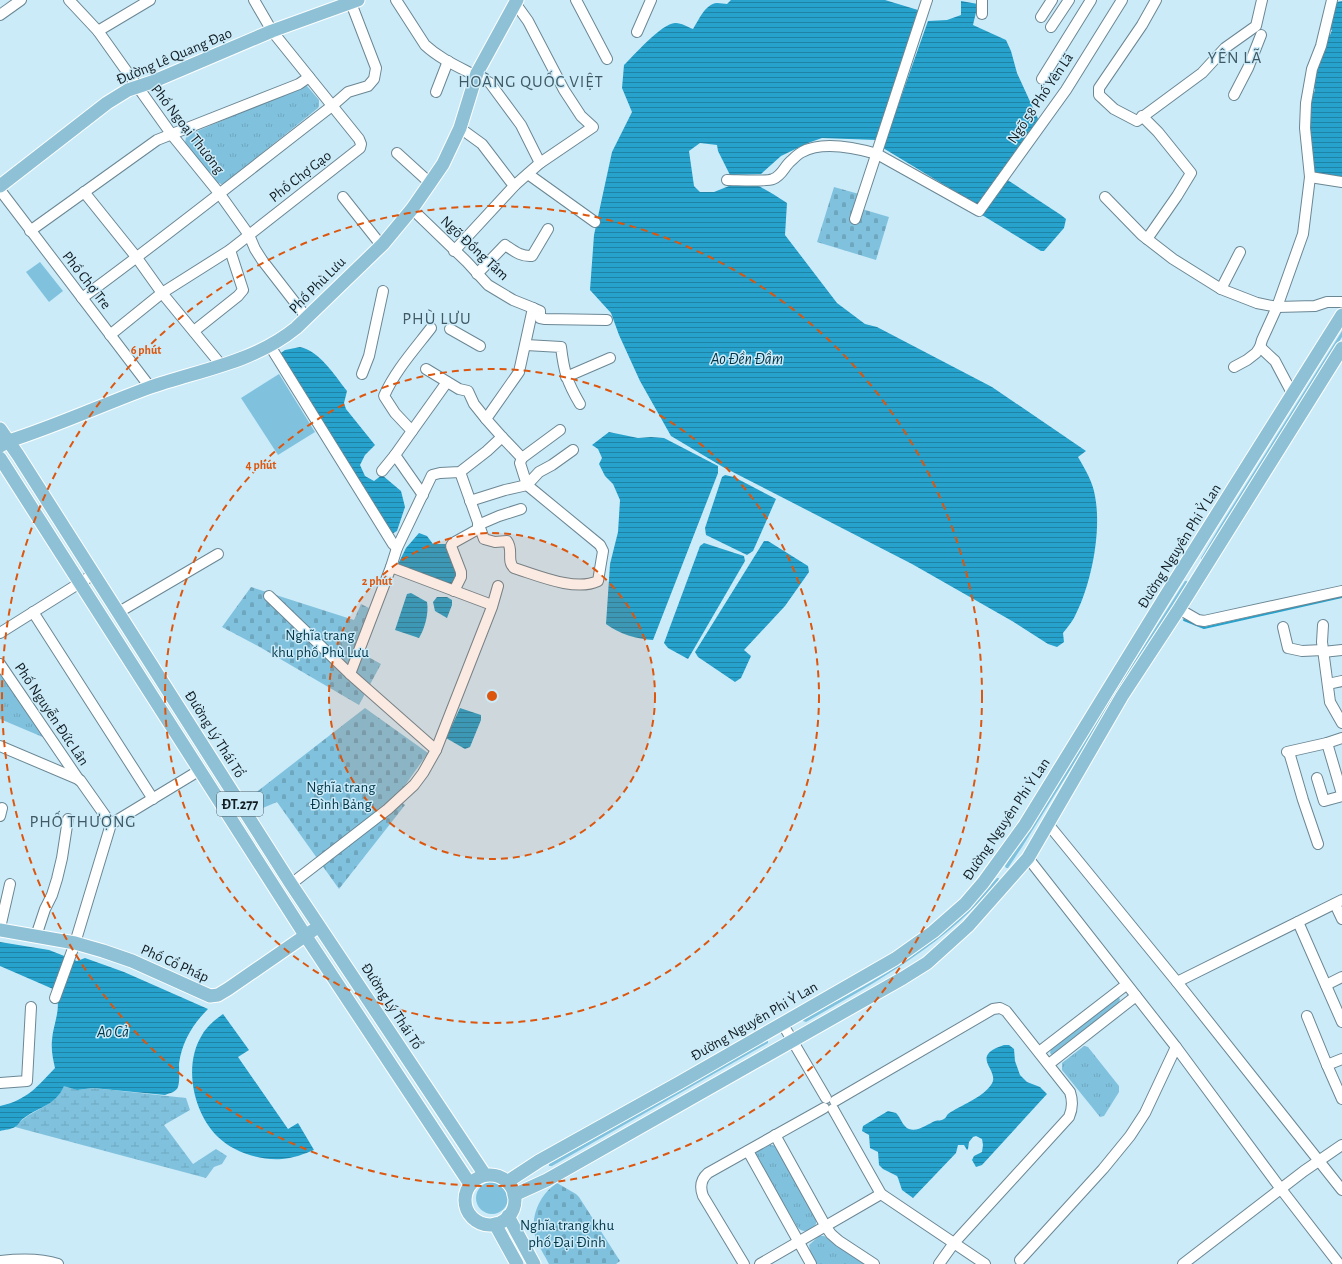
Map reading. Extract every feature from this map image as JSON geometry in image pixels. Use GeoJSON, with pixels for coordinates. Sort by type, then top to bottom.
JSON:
{"type":"FeatureCollection","features":[{"type":"Feature","properties":{"kind":"main road","name":"Đường Lê Quang Đạo"},"geometry":{"type":"LineString","coordinates":[[0,186],[107,103],[126,91],[152,82],[272,31],[354,1]]}},
{"type":"Feature","properties":{"kind":"main road","name":"Phố Phù Lưu"},"geometry":{"type":"LineString","coordinates":[[5,444],[150,387],[222,366],[270,346],[285,337],[307,318],[381,245],[412,209],[443,164],[460,128],[476,76],[516,2]]}},
{"type":"Feature","properties":{"kind":"main road","name":"Đường Nguyên Phi Ỷ Lan"},"geometry":{"type":"LineString","coordinates":[[507,1182],[539,1161],[679,1083],[906,952],[952,916],[973,895],[1025,825],[1342,315]]}},
{"type":"Feature","properties":{"kind":"main road"},"geometry":{"type":"LineString","coordinates":[[514,1195],[547,1180],[792,1040],[867,1000],[927,963],[968,926],[1028,858],[1122,696],[1179,609],[1342,348]]}},
{"type":"Feature","properties":{"kind":"main road","name":"Đường Lý Thái Tổ"},"geometry":{"type":"LineString","coordinates":[[0,429],[5,444],[119,612],[291,884],[485,1175]]}},
{"type":"Feature","properties":{"kind":"main road","name":"Đường Lý Thái Tổ"},"geometry":{"type":"LineString","coordinates":[[0,458],[305,935],[470,1184]]}},
{"type":"Feature","properties":{"kind":"main road"},"geometry":{"type":"LineString","coordinates":[[1186,564],[1201,573]]}},
{"type":"Feature","properties":{"kind":"main road"},"geometry":{"type":"LineString","coordinates":[[200,770],[214,763]]}},
{"type":"Feature","properties":{"kind":"main road","name":"Phố Cổ Pháp"},"geometry":{"type":"LineString","coordinates":[[0,929],[75,943],[132,961],[205,995],[215,996],[228,989],[305,935],[320,927]]}},
{"type":"Feature","properties":{"kind":"main road"},"geometry":{"type":"LineString","coordinates":[[485,1175],[495,1175],[507,1182],[514,1195],[514,1205],[508,1216],[502,1221],[495,1224],[480,1223],[468,1213],[465,1203],[466,1193],[470,1184],[477,1178],[485,1175]]}},
{"type":"Feature","properties":{"kind":"main road"},"geometry":{"type":"LineString","coordinates":[[508,1216],[534,1264]]}},
{"type":"Feature","properties":{"kind":"main road"},"geometry":{"type":"LineString","coordinates":[[495,1224],[517,1264]]}},
{"type":"Feature","properties":{"kind":"street"},"geometry":{"type":"LineString","coordinates":[[0,15],[21,0]]}},
{"type":"Feature","properties":{"kind":"street","name":"Phố Ngoại Thương"},"geometry":{"type":"LineString","coordinates":[[69,0],[98,31],[172,135],[219,193],[249,235],[262,260],[307,318]]}},
{"type":"Feature","properties":{"kind":"street"},"geometry":{"type":"LineString","coordinates":[[98,31],[150,0]]}},
{"type":"Feature","properties":{"kind":"street","name":"Phố Chợ Gạo"},"geometry":{"type":"LineString","coordinates":[[110,335],[162,293],[230,250],[360,148],[361,144],[359,139],[272,31],[254,0]]}},
{"type":"Feature","properties":{"kind":"street"},"geometry":{"type":"LineString","coordinates":[[396,0],[426,45],[432,51],[490,83],[520,124],[540,163]]}},
{"type":"Feature","properties":{"kind":"street"},"geometry":{"type":"LineString","coordinates":[[576,0],[607,59]]}},
{"type":"Feature","properties":{"kind":"street"},"geometry":{"type":"LineString","coordinates":[[637,32],[651,0]]}},
{"type":"Feature","properties":{"kind":"street"},"geometry":{"type":"LineString","coordinates":[[855,219],[926,0]]}},
{"type":"Feature","properties":{"kind":"street"},"geometry":{"type":"LineString","coordinates":[[982,0],[982,14]]}},
{"type":"Feature","properties":{"kind":"street"},"geometry":{"type":"LineString","coordinates":[[1040,17],[1052,0]]}},
{"type":"Feature","properties":{"kind":"street"},"geometry":{"type":"LineString","coordinates":[[1051,28],[1069,0]]}},
{"type":"Feature","properties":{"kind":"street"},"geometry":{"type":"LineString","coordinates":[[1042,80],[1091,0]]}},
{"type":"Feature","properties":{"kind":"street","name":"Ngõ 58 Phố Yên Lã"},"geometry":{"type":"LineString","coordinates":[[877,154],[979,211],[1066,90],[1122,0]]}},
{"type":"Feature","properties":{"kind":"street"},"geometry":{"type":"LineString","coordinates":[[1147,239],[1191,173],[1158,132],[1139,118],[1114,109],[1099,95],[1099,88],[1142,25],[1156,0]]}},
{"type":"Feature","properties":{"kind":"street"},"geometry":{"type":"LineString","coordinates":[[1139,118],[1202,73],[1225,48],[1256,26],[1262,0]]}},
{"type":"Feature","properties":{"kind":"street"},"geometry":{"type":"LineString","coordinates":[[1234,367],[1252,357],[1260,347],[1277,306],[1303,234],[1310,177],[1305,128],[1306,103],[1312,69],[1321,46],[1332,0]]}},
{"type":"Feature","properties":{"kind":"street"},"geometry":{"type":"LineString","coordinates":[[82,298],[137,258],[348,92],[368,86],[376,74],[354,1]]}},
{"type":"Feature","properties":{"kind":"street"},"geometry":{"type":"LineString","coordinates":[[454,251],[515,185],[540,163],[593,127],[581,116],[564,90],[528,21],[516,2]]}},
{"type":"Feature","properties":{"kind":"street"},"geometry":{"type":"LineString","coordinates":[[1234,95],[1248,68],[1262,35]]}},
{"type":"Feature","properties":{"kind":"street"},"geometry":{"type":"LineString","coordinates":[[436,92],[448,61]]}},
{"type":"Feature","properties":{"kind":"street"},"geometry":{"type":"LineString","coordinates":[[30,232],[157,140],[299,84],[309,77]]}},
{"type":"Feature","properties":{"kind":"street"},"geometry":{"type":"LineString","coordinates":[[460,128],[482,144],[511,182],[515,185]]}},
{"type":"Feature","properties":{"kind":"street"},"geometry":{"type":"LineString","coordinates":[[727,180],[772,180],[782,174],[790,161],[802,152],[816,148],[838,147],[859,149],[877,154]]}},
{"type":"Feature","properties":{"kind":"street"},"geometry":{"type":"LineString","coordinates":[[397,153],[430,183]]}},
{"type":"Feature","properties":{"kind":"street"},"geometry":{"type":"LineString","coordinates":[[528,174],[594,222]]}},
{"type":"Feature","properties":{"kind":"street"},"geometry":{"type":"LineString","coordinates":[[1310,177],[1342,182]]}},
{"type":"Feature","properties":{"kind":"street","name":"Phố Chợ Tre"},"geometry":{"type":"LineString","coordinates":[[0,190],[30,232],[150,387]]}},
{"type":"Feature","properties":{"kind":"street"},"geometry":{"type":"LineString","coordinates":[[84,192],[137,258],[162,293],[222,366]]}},
{"type":"Feature","properties":{"kind":"street"},"geometry":{"type":"LineString","coordinates":[[1105,196],[1147,239],[1173,259],[1221,289],[1257,303],[1277,306],[1314,306],[1327,302],[1342,302]]}},
{"type":"Feature","properties":{"kind":"street"},"geometry":{"type":"LineString","coordinates":[[343,197],[381,245]]}},
{"type":"Feature","properties":{"kind":"street","name":"Ngõ Đồng Tâm"},"geometry":{"type":"LineString","coordinates":[[412,209],[467,262],[488,285],[501,294],[533,308]]}},
{"type":"Feature","properties":{"kind":"street"},"geometry":{"type":"LineString","coordinates":[[477,274],[505,245],[519,254],[528,257],[532,256],[548,229]]}},
{"type":"Feature","properties":{"kind":"street"},"geometry":{"type":"LineString","coordinates":[[194,331],[238,296],[243,290],[230,250]]}},
{"type":"Feature","properties":{"kind":"street"},"geometry":{"type":"LineString","coordinates":[[1221,289],[1240,252]]}},
{"type":"Feature","properties":{"kind":"street"},"geometry":{"type":"LineString","coordinates":[[362,374],[369,356],[384,291]]}},
{"type":"Feature","properties":{"kind":"street"},"geometry":{"type":"LineString","coordinates":[[486,419],[519,372],[533,308],[540,311],[540,318],[545,319],[607,320]]}},
{"type":"Feature","properties":{"kind":"street"},"geometry":{"type":"LineString","coordinates":[[412,431],[395,413],[384,396],[388,386],[431,328]]}},
{"type":"Feature","properties":{"kind":"street"},"geometry":{"type":"LineString","coordinates":[[450,329],[480,346]]}},
{"type":"Feature","properties":{"kind":"street"},"geometry":{"type":"LineString","coordinates":[[526,345],[561,347],[566,377],[580,404]]}},
{"type":"Feature","properties":{"kind":"street"},"geometry":{"type":"LineString","coordinates":[[270,346],[388,537],[397,548]]}},
{"type":"Feature","properties":{"kind":"street"},"geometry":{"type":"LineString","coordinates":[[1260,347],[1275,361],[1293,395]]}},
{"type":"Feature","properties":{"kind":"street"},"geometry":{"type":"LineString","coordinates":[[566,377],[610,358]]}},
{"type":"Feature","properties":{"kind":"street"},"geometry":{"type":"LineString","coordinates":[[426,369],[459,389],[468,391],[474,404],[486,419],[522,458]]}},
{"type":"Feature","properties":{"kind":"street"},"geometry":{"type":"LineString","coordinates":[[382,471],[447,382]]}},
{"type":"Feature","properties":{"kind":"street"},"geometry":{"type":"LineString","coordinates":[[460,472],[484,539],[496,542],[507,541],[511,548],[511,566],[560,582],[590,585],[598,581],[602,551],[600,545],[526,485],[520,463],[522,458],[560,430]]}},
{"type":"Feature","properties":{"kind":"street"},"geometry":{"type":"LineString","coordinates":[[350,674],[397,548],[432,476],[440,473],[460,472],[502,437]]}},
{"type":"Feature","properties":{"kind":"street"},"geometry":{"type":"LineString","coordinates":[[470,501],[526,485],[539,472],[573,450]]}},
{"type":"Feature","properties":{"kind":"street"},"geometry":{"type":"LineString","coordinates":[[395,455],[423,495]]}},
{"type":"Feature","properties":{"kind":"street"},"geometry":{"type":"LineString","coordinates":[[454,590],[461,577],[461,572],[451,546],[453,543],[479,526],[499,516],[521,509]]}},
{"type":"Feature","properties":{"kind":"street"},"geometry":{"type":"LineString","coordinates":[[119,612],[218,554]]}},
{"type":"Feature","properties":{"kind":"street"},"geometry":{"type":"LineString","coordinates":[[391,567],[492,605]]}},
{"type":"Feature","properties":{"kind":"street"},"geometry":{"type":"LineString","coordinates":[[0,633],[94,574]]}},
{"type":"Feature","properties":{"kind":"street"},"geometry":{"type":"LineString","coordinates":[[291,884],[388,809],[418,779],[430,762],[492,607],[498,586]]}},
{"type":"Feature","properties":{"kind":"street"},"geometry":{"type":"LineString","coordinates":[[1179,609],[1198,620],[1204,621],[1342,591]]}},
{"type":"Feature","properties":{"kind":"street"},"geometry":{"type":"LineString","coordinates":[[269,596],[350,674],[436,750]]}},
{"type":"Feature","properties":{"kind":"street"},"geometry":{"type":"LineString","coordinates":[[33,612],[153,799]]}},
{"type":"Feature","properties":{"kind":"street"},"geometry":{"type":"LineString","coordinates":[[1323,625],[1323,651],[1330,702],[1338,707],[1342,723]]}},
{"type":"Feature","properties":{"kind":"street"},"geometry":{"type":"LineString","coordinates":[[1282,627],[1288,648],[1302,651],[1342,650]]}},
{"type":"Feature","properties":{"kind":"street","name":"Phố Nguyễn Đức Lân"},"geometry":{"type":"LineString","coordinates":[[0,664],[111,824]]}},
{"type":"Feature","properties":{"kind":"street"},"geometry":{"type":"LineString","coordinates":[[1328,684],[1342,681]]}},
{"type":"Feature","properties":{"kind":"street"},"geometry":{"type":"LineString","coordinates":[[1318,844],[1288,752],[1327,744],[1342,738]]}},
{"type":"Feature","properties":{"kind":"street"},"geometry":{"type":"LineString","coordinates":[[1318,778],[1324,801],[1342,795],[1327,744]]}},
{"type":"Feature","properties":{"kind":"street"},"geometry":{"type":"LineString","coordinates":[[0,746],[80,780]]}},
{"type":"Feature","properties":{"kind":"street"},"geometry":{"type":"LineString","coordinates":[[55,998],[75,943],[111,824],[200,770]]}},
{"type":"Feature","properties":{"kind":"street"},"geometry":{"type":"LineString","coordinates":[[36,936],[57,879],[68,819]]}},
{"type":"Feature","properties":{"kind":"street"},"geometry":{"type":"LineString","coordinates":[[1048,824],[1177,982],[1342,1190]]}},
{"type":"Feature","properties":{"kind":"street"},"geometry":{"type":"LineString","coordinates":[[1028,858],[1176,1047],[1337,1263]]}},
{"type":"Feature","properties":{"kind":"street"},"geometry":{"type":"LineString","coordinates":[[0,929],[10,884]]}},
{"type":"Feature","properties":{"kind":"street"},"geometry":{"type":"LineString","coordinates":[[1177,982],[1338,902],[1342,919]]}},
{"type":"Feature","properties":{"kind":"street"},"geometry":{"type":"LineString","coordinates":[[1298,922],[1342,1022]]}},
{"type":"Feature","properties":{"kind":"street"},"geometry":{"type":"LineString","coordinates":[[1326,985],[1342,977]]}},
{"type":"Feature","properties":{"kind":"street"},"geometry":{"type":"LineString","coordinates":[[1039,1052],[1126,985]]}},
{"type":"Feature","properties":{"kind":"street"},"geometry":{"type":"LineString","coordinates":[[1049,1064],[1136,996]]}},
{"type":"Feature","properties":{"kind":"street"},"geometry":{"type":"LineString","coordinates":[[0,1083],[27,1081],[32,1007]]}},
{"type":"Feature","properties":{"kind":"street"},"geometry":{"type":"LineString","coordinates":[[744,1264],[703,1196],[701,1188],[703,1179],[708,1174],[996,1008],[1000,1008],[1006,1011],[1070,1092],[1073,1100],[1073,1109],[1069,1117],[954,1243],[939,1264]]}},
{"type":"Feature","properties":{"kind":"street"},"geometry":{"type":"LineString","coordinates":[[1307,1016],[1341,1096]]}},
{"type":"Feature","properties":{"kind":"street"},"geometry":{"type":"LineString","coordinates":[[782,1023],[881,1194],[985,1264]]}},
{"type":"Feature","properties":{"kind":"street"},"geometry":{"type":"LineString","coordinates":[[1020,1260],[1103,1169],[1130,1136],[1145,1113],[1176,1047]]}},
{"type":"Feature","properties":{"kind":"street"},"geometry":{"type":"LineString","coordinates":[[1327,1065],[1342,1059]]}},
{"type":"Feature","properties":{"kind":"street"},"geometry":{"type":"LineString","coordinates":[[775,1135],[831,1234],[874,1264]]}},
{"type":"Feature","properties":{"kind":"street"},"geometry":{"type":"LineString","coordinates":[[1183,1264],[1281,1189],[1342,1145]]}},
{"type":"Feature","properties":{"kind":"street"},"geometry":{"type":"LineString","coordinates":[[748,1151],[811,1264]]}},
{"type":"Feature","properties":{"kind":"street"},"geometry":{"type":"LineString","coordinates":[[760,1264],[881,1194]]}},
{"type":"Feature","properties":{"kind":"street"},"geometry":{"type":"LineString","coordinates":[[0,1261],[34,1260],[58,1264]]}},
{"type":"Feature","properties":{"kind":"green space"},"geometry":{"type":"Polygon","coordinates":[[[307,86],[319,100],[318,108],[225,183],[222,184],[215,182],[185,143],[188,135],[307,86]]]}},
{"type":"Feature","properties":{"kind":"green space"},"geometry":{"type":"Polygon","coordinates":[[[834,187],[859,194],[855,207],[889,217],[876,260],[817,242],[834,187]]]}},
{"type":"Feature","properties":{"kind":"green space"},"geometry":{"type":"Polygon","coordinates":[[[40,262],[63,291],[49,302],[26,272],[40,262]]]}},
{"type":"Feature","properties":{"kind":"green space"},"geometry":{"type":"Polygon","coordinates":[[[1342,331],[1342,337],[1203,560],[1201,560],[1220,526],[1342,331]]]}},
{"type":"Feature","properties":{"kind":"green space"},"geometry":{"type":"Polygon","coordinates":[[[279,374],[315,432],[278,455],[241,398],[279,374]]]}},
{"type":"Feature","properties":{"kind":"green space"},"geometry":{"type":"Polygon","coordinates":[[[1185,581],[1188,582],[1022,847],[1008,868],[1006,868],[1005,866],[1185,581]]]}},
{"type":"Feature","properties":{"kind":"green space","name":"Nghĩa trang khu phố Phù Lưu"},"geometry":{"type":"Polygon","coordinates":[[[251,587],[354,620],[361,604],[369,608],[354,649],[381,664],[359,705],[258,646],[222,627],[251,587]]]}},
{"type":"Feature","properties":{"kind":"green space"},"geometry":{"type":"Polygon","coordinates":[[[0,667],[45,738],[0,719],[0,667]]]}},
{"type":"Feature","properties":{"kind":"green space","name":"Nghĩa trang Đình Bảng"},"geometry":{"type":"Polygon","coordinates":[[[365,708],[428,753],[396,798],[405,805],[339,889],[277,802],[258,810],[250,797],[365,708]]]}},
{"type":"Feature","properties":{"kind":"green space"},"geometry":{"type":"Polygon","coordinates":[[[997,878],[999,878],[998,881],[978,904],[933,943],[858,992],[806,1022],[803,1021],[804,1019],[899,965],[926,946],[975,902],[997,878]]]}},
{"type":"Feature","properties":{"kind":"green space"},"geometry":{"type":"Polygon","coordinates":[[[1118,997],[1120,999],[1119,1003],[1054,1054],[1052,1055],[1050,1053],[1051,1049],[1118,997]]]}},
{"type":"Feature","properties":{"kind":"green space"},"geometry":{"type":"Polygon","coordinates":[[[768,1040],[768,1043],[552,1166],[549,1166],[549,1164],[768,1040]]]}},
{"type":"Feature","properties":{"kind":"green space"},"geometry":{"type":"Polygon","coordinates":[[[1084,1046],[1088,1047],[1119,1086],[1119,1092],[1104,1116],[1100,1117],[1062,1070],[1062,1063],[1084,1046]]]}},
{"type":"Feature","properties":{"kind":"green space"},"geometry":{"type":"Polygon","coordinates":[[[64,1085],[77,1090],[93,1088],[186,1098],[190,1110],[164,1125],[193,1164],[216,1149],[227,1156],[222,1164],[214,1167],[206,1178],[15,1127],[21,1121],[54,1099],[60,1093],[64,1085]]]}},
{"type":"Feature","properties":{"kind":"green space"},"geometry":{"type":"Polygon","coordinates":[[[769,1144],[775,1146],[816,1217],[816,1224],[810,1229],[803,1231],[798,1228],[756,1157],[757,1150],[769,1144]]]}},
{"type":"Feature","properties":{"kind":"green space"},"geometry":{"type":"Polygon","coordinates":[[[489,1182],[495,1182],[505,1189],[508,1198],[507,1204],[501,1211],[495,1214],[489,1214],[479,1207],[476,1201],[476,1195],[483,1185],[489,1182]]]}},
{"type":"Feature","properties":{"kind":"green space","name":"Nghĩa trang khu phố Đại Đình"},"geometry":{"type":"Polygon","coordinates":[[[557,1183],[579,1197],[620,1261],[616,1264],[549,1264],[536,1239],[534,1223],[537,1208],[541,1200],[557,1183]]]}},
{"type":"Feature","properties":{"kind":"green space"},"geometry":{"type":"Polygon","coordinates":[[[819,1236],[824,1236],[867,1264],[816,1264],[809,1245],[819,1236]]]}},
{"type":"Feature","properties":{"kind":"water","name":"Ao Đền Đầm"},"geometry":{"type":"Polygon","coordinates":[[[731,0],[885,0],[918,10],[876,140],[822,138],[781,156],[761,174],[730,175],[718,151],[717,145],[700,143],[689,151],[694,186],[700,192],[714,192],[734,184],[757,185],[787,203],[785,235],[837,303],[865,324],[877,327],[992,387],[1086,451],[1078,457],[1091,481],[1095,496],[1097,526],[1094,558],[1080,605],[1074,618],[1063,633],[1064,642],[1057,647],[1048,644],[1012,621],[912,564],[723,467],[671,436],[640,381],[619,335],[611,313],[590,290],[594,235],[612,152],[632,112],[622,88],[624,65],[664,27],[676,23],[693,29],[709,6],[717,3],[727,4],[731,0]]]}},
{"type":"Feature","properties":{"kind":"water"},"geometry":{"type":"Polygon","coordinates":[[[961,1],[978,4],[973,25],[1006,40],[1011,51],[1017,73],[1039,121],[979,206],[883,148],[928,21],[947,20],[961,15],[961,1]]]}},
{"type":"Feature","properties":{"kind":"water"},"geometry":{"type":"Polygon","coordinates":[[[1342,1],[1342,177],[1339,177],[1316,175],[1309,140],[1311,93],[1314,93],[1315,89],[1312,87],[1327,34],[1330,35],[1332,30],[1329,29],[1336,3],[1342,1]]]}},
{"type":"Feature","properties":{"kind":"water"},"geometry":{"type":"Polygon","coordinates":[[[1006,179],[1066,219],[1064,228],[1044,251],[1041,251],[982,215],[1006,179]]]}},
{"type":"Feature","properties":{"kind":"water"},"geometry":{"type":"Polygon","coordinates":[[[300,347],[314,353],[347,391],[344,403],[346,409],[375,445],[365,455],[360,465],[365,476],[374,481],[382,475],[401,491],[405,507],[397,531],[390,535],[278,355],[285,350],[300,347]]]}},
{"type":"Feature","properties":{"kind":"water"},"geometry":{"type":"Polygon","coordinates":[[[609,432],[638,438],[664,438],[718,466],[718,473],[653,640],[628,635],[617,631],[606,624],[610,564],[618,532],[620,500],[613,484],[605,476],[599,464],[602,458],[598,449],[592,445],[609,432]]]}},
{"type":"Feature","properties":{"kind":"water"},"geometry":{"type":"Polygon","coordinates":[[[725,475],[734,477],[776,499],[753,551],[747,555],[706,535],[705,528],[722,477],[725,475]]]}},
{"type":"Feature","properties":{"kind":"water"},"geometry":{"type":"Polygon","coordinates":[[[419,533],[427,536],[433,544],[447,544],[458,568],[454,584],[446,583],[398,566],[406,548],[419,533]]]}},
{"type":"Feature","properties":{"kind":"water"},"geometry":{"type":"Polygon","coordinates":[[[764,541],[768,541],[808,566],[809,572],[785,606],[744,650],[751,656],[741,678],[735,682],[698,657],[695,652],[764,541]]]}},
{"type":"Feature","properties":{"kind":"water"},"geometry":{"type":"Polygon","coordinates":[[[704,543],[744,556],[745,561],[688,659],[668,648],[664,643],[700,546],[704,543]]]}},
{"type":"Feature","properties":{"kind":"water"},"geometry":{"type":"Polygon","coordinates":[[[411,593],[427,602],[426,620],[419,638],[395,630],[407,594],[411,593]]]}},
{"type":"Feature","properties":{"kind":"water"},"geometry":{"type":"Polygon","coordinates":[[[437,597],[447,597],[452,600],[452,605],[447,618],[435,611],[433,602],[437,597]]]}},
{"type":"Feature","properties":{"kind":"water"},"geometry":{"type":"Polygon","coordinates":[[[460,708],[481,715],[481,720],[470,747],[465,749],[446,738],[460,708]]]}},
{"type":"Feature","properties":{"kind":"water","name":"Ao Cả"},"geometry":{"type":"Polygon","coordinates":[[[0,942],[49,950],[77,961],[85,958],[124,972],[208,1009],[197,1021],[185,1041],[180,1056],[179,1081],[177,1089],[165,1095],[93,1088],[77,1090],[64,1086],[52,1102],[30,1114],[15,1127],[0,1131],[0,1106],[17,1100],[31,1092],[55,1068],[52,1054],[52,1044],[58,1001],[53,989],[0,966],[0,942]]]}},
{"type":"Feature","properties":{"kind":"water"},"geometry":{"type":"Polygon","coordinates":[[[223,1014],[249,1050],[238,1057],[288,1129],[298,1123],[314,1150],[299,1156],[265,1159],[231,1147],[218,1137],[209,1127],[197,1102],[192,1074],[193,1060],[196,1047],[202,1035],[211,1023],[223,1014]]]}},
{"type":"Feature","properties":{"kind":"water"},"geometry":{"type":"Polygon","coordinates":[[[1004,1045],[1009,1045],[1014,1049],[1015,1061],[1020,1075],[1027,1082],[1040,1087],[1047,1094],[982,1165],[976,1167],[972,1160],[974,1156],[982,1152],[982,1139],[976,1136],[969,1142],[967,1150],[964,1145],[958,1145],[956,1153],[913,1198],[902,1190],[897,1176],[883,1169],[879,1165],[878,1152],[870,1148],[869,1135],[862,1131],[863,1126],[888,1111],[896,1113],[905,1126],[912,1130],[919,1129],[935,1121],[946,1118],[948,1114],[982,1094],[991,1085],[993,1079],[987,1059],[988,1054],[1004,1045]]]}},
{"type":"Feature","properties":{"kind":"waterway"},"geometry":{"type":"LineString","coordinates":[[1184,620],[1204,628],[1342,597]]}},
{"type":"Feature","properties":{"kind":"district","name":"YÊN LÃ"},"geometry":{"type":"Point","coordinates":[1235,57]}},
{"type":"Feature","properties":{"kind":"district","name":"HOÀNG QUỐC VIỆT"},"geometry":{"type":"Point","coordinates":[531,81]}},
{"type":"Feature","properties":{"kind":"district","name":"PHÙ LƯU"},"geometry":{"type":"Point","coordinates":[437,318]}},
{"type":"Feature","properties":{"kind":"district","name":"PHỐ THƯỢNG"},"geometry":{"type":"Point","coordinates":[83,821]}}]}
